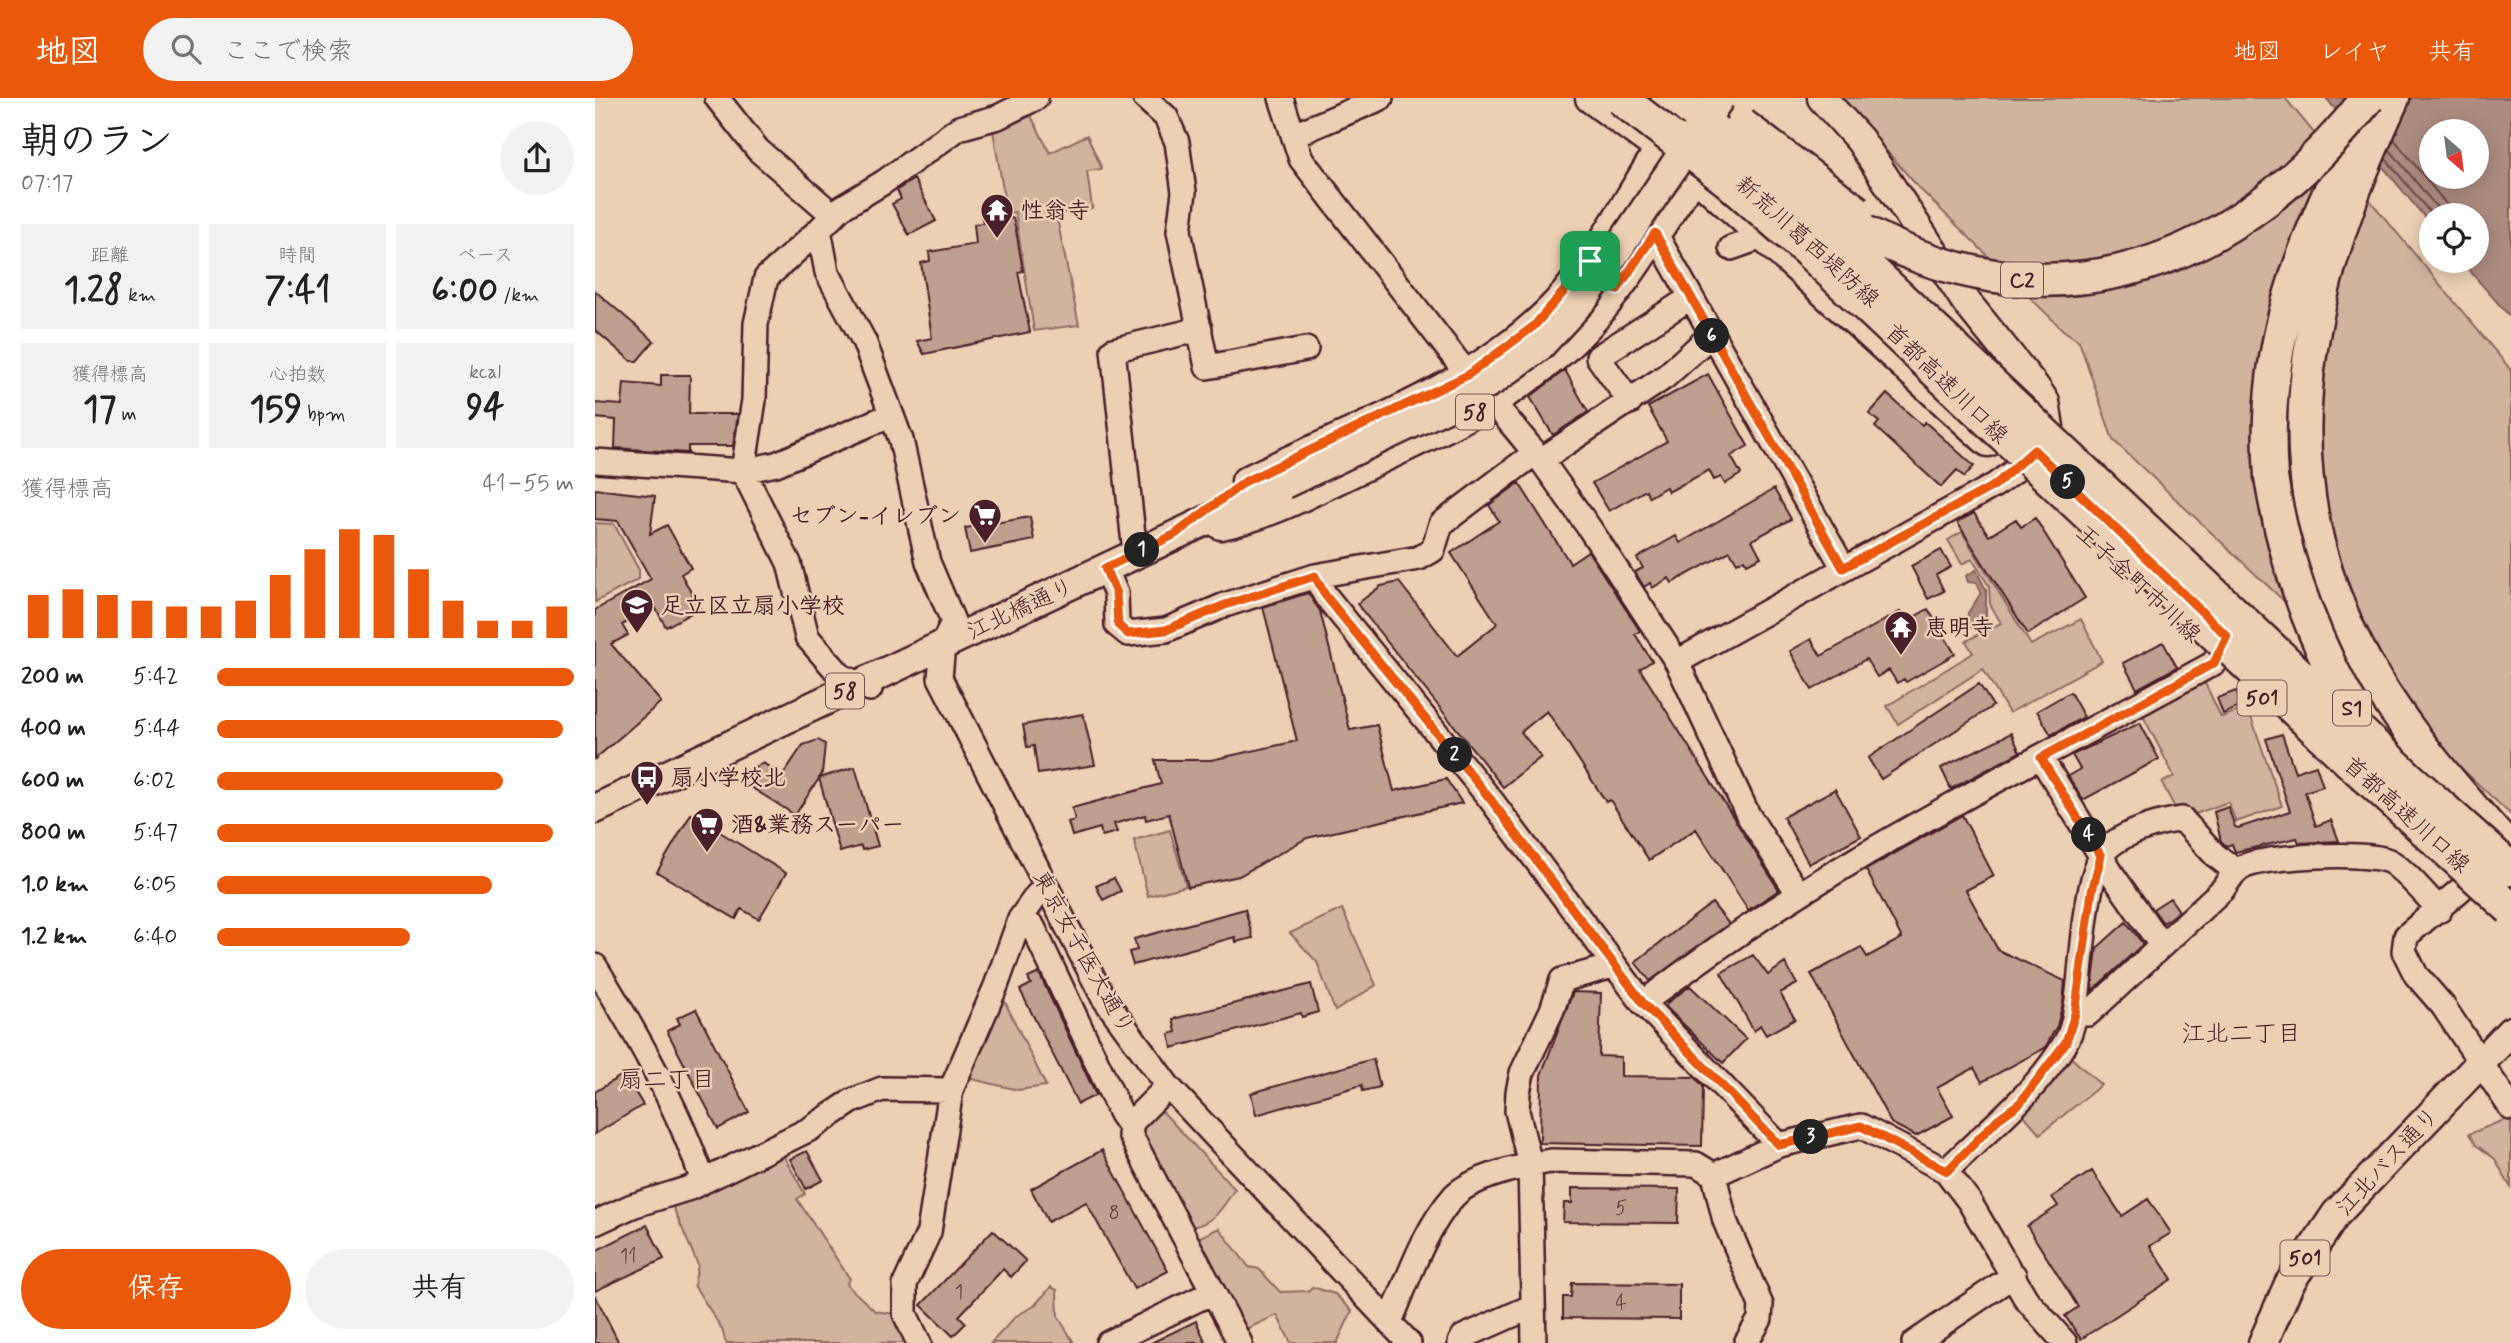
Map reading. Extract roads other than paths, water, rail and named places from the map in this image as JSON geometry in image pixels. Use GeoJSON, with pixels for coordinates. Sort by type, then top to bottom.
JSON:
{"type":"FeatureCollection","features":[{"type":"Feature","properties":{"kind":"highway","name":"首都高速川口線"},"geometry":{"type":"LineString","coordinates":[[1620,98],[1728,181],[1809,252],[2347,760],[2511,909]]}},
{"type":"Feature","properties":{"kind":"highway","name":"C2"},"geometry":{"type":"LineString","coordinates":[[1709,98],[1835,197],[1899,237],[1960,260],[2032,272],[2077,270],[2125,261],[2194,236],[2246,204],[2283,174],[2353,98]]}},
{"type":"Feature","properties":{"kind":"highway","name":"C2"},"geometry":{"type":"LineString","coordinates":[[1669,118],[1893,247],[1958,270],[2033,281],[2078,279],[2136,267],[2181,251],[2219,233],[2273,197],[2299,174],[2368,98]]}},
{"type":"Feature","properties":{"kind":"highway","name":"S1"},"geometry":{"type":"LineString","coordinates":[[2377,98],[2322,206],[2301,256],[2282,314],[2273,367],[2269,429],[2276,506],[2284,545],[2305,606],[2329,663],[2355,712],[2408,788],[2511,893]]}},
{"type":"Feature","properties":{"kind":"highway","name":"首都高速川口線"},"geometry":{"type":"LineString","coordinates":[[2393,98],[2343,216],[2319,299],[2303,400],[2306,471],[2325,561],[2358,647],[2395,710],[2511,852]]}},
{"type":"Feature","properties":{"kind":"highway","name":"首都高速川口線"},"geometry":{"type":"LineString","coordinates":[[1669,118],[1830,231],[2407,776],[2511,869]]}},
{"type":"Feature","properties":{"kind":"main road"},"geometry":{"type":"LineString","coordinates":[[1590,98],[1669,118]]}},
{"type":"Feature","properties":{"kind":"main road"},"geometry":{"type":"LineString","coordinates":[[1637,98],[1669,118]]}},
{"type":"Feature","properties":{"kind":"main road","name":"江北橋通り"},"geometry":{"type":"LineString","coordinates":[[595,809],[867,688],[943,645],[1453,404],[1494,380],[1539,346],[1587,295],[1720,98]]}},
{"type":"Feature","properties":{"kind":"main road"},"geometry":{"type":"LineString","coordinates":[[1822,98],[1860,140],[1967,303],[2045,402],[2049,426],[2026,459]]}},
{"type":"Feature","properties":{"kind":"main road","name":"王子金町市川線"},"geometry":{"type":"LineString","coordinates":[[1669,118],[1702,164],[1765,236],[2026,459],[2223,646],[2399,826],[2511,922]]}},
{"type":"Feature","properties":{"kind":"main road","name":"58"},"geometry":{"type":"LineString","coordinates":[[1174,535],[1246,481],[1468,375],[1534,326],[1590,261],[1669,118]]}},
{"type":"Feature","properties":{"kind":"main road","name":"58"},"geometry":{"type":"LineString","coordinates":[[1174,535],[1258,517],[1493,402],[1529,379],[1560,353],[1617,290],[1702,164]]}},
{"type":"Feature","properties":{"kind":"main road","name":"新荒川葛西堤防線"},"geometry":{"type":"LineString","coordinates":[[1702,164],[1762,197],[2026,459]]}},
{"type":"Feature","properties":{"kind":"main road","name":"王子金町市川線"},"geometry":{"type":"LineString","coordinates":[[2223,646],[2511,893]]}},
{"type":"Feature","properties":{"kind":"main road","name":"江北バス通り"},"geometry":{"type":"LineString","coordinates":[[2263,1343],[2289,1284],[2336,1214],[2511,1031]]}},
{"type":"Feature","properties":{"kind":"street"},"geometry":{"type":"LineString","coordinates":[[717,98],[758,150],[825,222]]}},
{"type":"Feature","properties":{"kind":"street"},"geometry":{"type":"LineString","coordinates":[[867,688],[841,676],[807,637],[789,563],[743,471],[754,400],[755,324],[766,278],[825,222],[959,128],[999,117],[1037,98]]}},
{"type":"Feature","properties":{"kind":"street"},"geometry":{"type":"LineString","coordinates":[[1145,98],[1166,117],[1177,142],[1184,192],[1179,231],[1207,368],[1306,349]]}},
{"type":"Feature","properties":{"kind":"street"},"geometry":{"type":"LineString","coordinates":[[1281,98],[1301,159],[1468,375]]}},
{"type":"Feature","properties":{"kind":"street"},"geometry":{"type":"LineString","coordinates":[[1294,135],[1381,98]]}},
{"type":"Feature","properties":{"kind":"street","name":"東京女子医大通り"},"geometry":{"type":"LineString","coordinates":[[825,222],[827,272],[864,341],[901,440],[928,562],[953,621],[943,645],[940,678],[1103,997],[1168,1086],[1409,1343]]}},
{"type":"Feature","properties":{"kind":"street"},"geometry":{"type":"LineString","coordinates":[[1655,233],[1843,568]]}},
{"type":"Feature","properties":{"kind":"street"},"geometry":{"type":"LineString","coordinates":[[1731,248],[1765,236]]}},
{"type":"Feature","properties":{"kind":"street"},"geometry":{"type":"LineString","coordinates":[[1590,261],[1617,290]]}},
{"type":"Feature","properties":{"kind":"street"},"geometry":{"type":"LineString","coordinates":[[1630,402],[1598,358],[1690,298]]}},
{"type":"Feature","properties":{"kind":"street"},"geometry":{"type":"LineString","coordinates":[[1135,553],[1113,350],[1200,330]]}},
{"type":"Feature","properties":{"kind":"street"},"geometry":{"type":"LineString","coordinates":[[1105,568],[1116,593],[1118,625],[1128,634],[1139,635],[1166,630],[1225,605],[1315,576],[1419,558],[1433,550],[1441,524],[1538,456],[1630,402],[1665,377],[1711,335]]}},
{"type":"Feature","properties":{"kind":"street"},"geometry":{"type":"LineString","coordinates":[[1493,402],[1538,456],[1677,662],[1748,815],[1798,893]]}},
{"type":"Feature","properties":{"kind":"street"},"geometry":{"type":"LineString","coordinates":[[595,461],[743,471],[776,464],[891,415]]}},
{"type":"Feature","properties":{"kind":"street"},"geometry":{"type":"LineString","coordinates":[[1677,662],[1995,485],[2026,459]]}},
{"type":"Feature","properties":{"kind":"street"},"geometry":{"type":"LineString","coordinates":[[1315,576],[1325,595],[1491,800],[1643,1003],[1779,1145]]}},
{"type":"Feature","properties":{"kind":"street"},"geometry":{"type":"LineString","coordinates":[[1643,1003],[1711,949],[1798,893],[2214,663],[2223,646]]}},
{"type":"Feature","properties":{"kind":"street"},"geometry":{"type":"LineString","coordinates":[[2041,758],[2101,856],[2161,945]]}},
{"type":"Feature","properties":{"kind":"street"},"geometry":{"type":"LineString","coordinates":[[1947,1171],[1998,1119],[2020,1103],[2066,1042],[2075,1014],[2092,891],[2101,856],[2107,849],[2152,823],[2182,819],[2215,855],[2236,871]]}},
{"type":"Feature","properties":{"kind":"street"},"geometry":{"type":"LineString","coordinates":[[2075,1014],[2088,1014],[2223,889],[2236,871],[2246,865],[2285,857],[2352,856],[2389,861],[2440,910]]}},
{"type":"Feature","properties":{"kind":"street"},"geometry":{"type":"LineString","coordinates":[[2467,884],[2440,910],[2406,936],[2404,951],[2416,975],[2443,1006],[2511,1108]]}},
{"type":"Feature","properties":{"kind":"street"},"geometry":{"type":"LineString","coordinates":[[919,1343],[905,1314],[905,1284],[929,1232],[951,1090],[996,986],[1020,919],[1037,895],[1047,888]]}},
{"type":"Feature","properties":{"kind":"street"},"geometry":{"type":"LineString","coordinates":[[1020,919],[1033,927],[1121,1114],[1130,1127],[1130,1134],[1240,1343]]}},
{"type":"Feature","properties":{"kind":"street"},"geometry":{"type":"LineString","coordinates":[[595,965],[647,1051],[685,1133],[703,1181]]}},
{"type":"Feature","properties":{"kind":"street"},"geometry":{"type":"LineString","coordinates":[[1534,1343],[1530,1164],[1517,1111],[1522,1073],[1552,1010],[1562,980],[1613,966]]}},
{"type":"Feature","properties":{"kind":"street"},"geometry":{"type":"LineString","coordinates":[[1130,1127],[1168,1086]]}},
{"type":"Feature","properties":{"kind":"street"},"geometry":{"type":"LineString","coordinates":[[595,1223],[632,1206],[703,1181],[810,1129],[852,1101],[883,1089],[951,1090]]}},
{"type":"Feature","properties":{"kind":"street"},"geometry":{"type":"LineString","coordinates":[[1714,1175],[1779,1145],[1861,1126],[1947,1171],[1969,1201],[2026,1299],[2065,1343]]}},
{"type":"Feature","properties":{"kind":"street"},"geometry":{"type":"LineString","coordinates":[[1390,1322],[1419,1252],[1455,1195],[1485,1179],[1530,1164],[1551,1161],[1696,1164],[1714,1175],[1725,1222],[1761,1305],[1760,1319],[1746,1343]]}},
{"type":"Feature","properties":{"kind":"street"},"geometry":{"type":"LineString","coordinates":[[1913,1343],[2014,1275]]}},
{"type":"Feature","properties":{"kind":"street"},"geometry":{"type":"LineString","coordinates":[[1108,1343],[1213,1292]]}},
{"type":"Feature","properties":{"kind":"street"},"geometry":{"type":"LineString","coordinates":[[1460,1343],[1463,1337],[1533,1306]]}},
{"type":"Feature","properties":{"kind":"water"},"geometry":{"type":"Polygon","coordinates":[[[2326,98],[2511,98],[2511,318],[2472,273],[2489,273],[2489,203],[2419,203],[2419,210],[2326,98]]]}},
{"type":"Feature","properties":{"kind":"water"},"geometry":{"type":"Polygon","coordinates":[[[1976,570],[1986,590],[1986,622],[1972,628],[1966,624],[1968,613],[1981,593],[1977,583],[1968,582],[1966,576],[1976,570]]]}},
{"type":"Feature","properties":{"kind":"place","name":"性翁寺"},"geometry":{"type":"Point","coordinates":[997,240]}},
{"type":"Feature","properties":{"kind":"place","name":"セブン-イレブン"},"geometry":{"type":"Point","coordinates":[985,545]}},
{"type":"Feature","properties":{"kind":"place","name":"足立区立扇小学校"},"geometry":{"type":"Point","coordinates":[637,635]}},
{"type":"Feature","properties":{"kind":"place","name":"恵明寺"},"geometry":{"type":"Point","coordinates":[1901,657]}},
{"type":"Feature","properties":{"kind":"place","name":"扇小学校北"},"geometry":{"type":"Point","coordinates":[647,807]}},
{"type":"Feature","properties":{"kind":"place","name":"酒&業務スーパー"},"geometry":{"type":"Point","coordinates":[707,854]}},
{"type":"Feature","properties":{"kind":"district","name":"江北二丁目"},"geometry":{"type":"Point","coordinates":[2241,1033]}},
{"type":"Feature","properties":{"kind":"district","name":"扇二丁目"},"geometry":{"type":"Point","coordinates":[667,1079]}}]}
